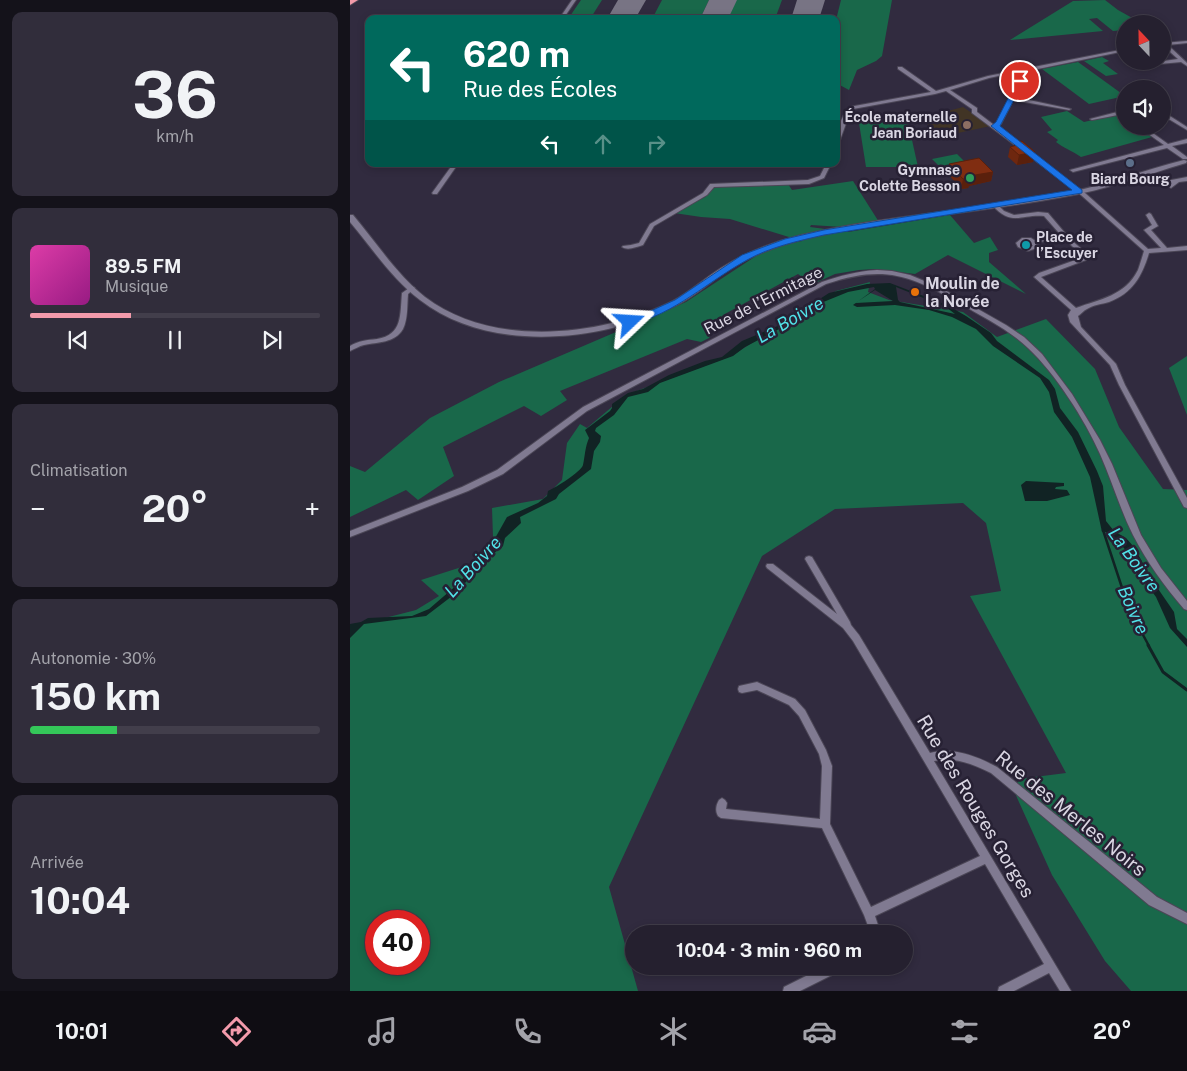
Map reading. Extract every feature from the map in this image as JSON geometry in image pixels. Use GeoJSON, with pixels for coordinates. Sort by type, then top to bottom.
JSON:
{"type":"FeatureCollection","features":[{"type":"Feature","properties":{"kind":"highway"},"geometry":{"type":"LineString","coordinates":[[350,3],[354,0]]}},
{"type":"Feature","properties":{"kind":"street"},"geometry":{"type":"LineString","coordinates":[[564,15],[574,0]]}},
{"type":"Feature","properties":{"kind":"street"},"geometry":{"type":"LineString","coordinates":[[1171,43],[1187,42]]}},
{"type":"Feature","properties":{"kind":"street"},"geometry":{"type":"LineString","coordinates":[[1171,51],[1187,65]]}},
{"type":"Feature","properties":{"kind":"street"},"geometry":{"type":"LineString","coordinates":[[840,134],[847,112],[852,108],[935,94],[988,77],[1116,52]]}},
{"type":"Feature","properties":{"kind":"street"},"geometry":{"type":"LineString","coordinates":[[1171,61],[1182,60]]}},
{"type":"Feature","properties":{"kind":"street"},"geometry":{"type":"LineString","coordinates":[[900,68],[935,94]]}},
{"type":"Feature","properties":{"kind":"street"},"geometry":{"type":"LineString","coordinates":[[995,126],[999,124],[1020,81],[1009,73]]}},
{"type":"Feature","properties":{"kind":"street"},"geometry":{"type":"LineString","coordinates":[[947,90],[975,109],[974,112],[995,126],[1079,192],[1147,251],[1187,248]]}},
{"type":"Feature","properties":{"kind":"street"},"geometry":{"type":"LineString","coordinates":[[1012,98],[1069,109]]}},
{"type":"Feature","properties":{"kind":"street"},"geometry":{"type":"LineString","coordinates":[[1092,119],[1116,113]]}},
{"type":"Feature","properties":{"kind":"street"},"geometry":{"type":"LineString","coordinates":[[1171,118],[1187,129]]}},
{"type":"Feature","properties":{"kind":"street"},"geometry":{"type":"LineString","coordinates":[[1151,135],[1186,161]]}},
{"type":"Feature","properties":{"kind":"street"},"geometry":{"type":"LineString","coordinates":[[1057,175],[1187,141]]}},
{"type":"Feature","properties":{"kind":"street"},"geometry":{"type":"LineString","coordinates":[[350,217],[412,288],[424,300],[444,312],[478,325],[527,334],[580,332],[630,322],[655,313],[678,302],[729,266],[773,245],[824,233],[1079,192],[1186,161]]}},
{"type":"Feature","properties":{"kind":"street"},"geometry":{"type":"LineString","coordinates":[[435,193],[453,167]]}},
{"type":"Feature","properties":{"kind":"street"},"geometry":{"type":"LineString","coordinates":[[625,247],[642,244],[652,225],[705,194],[712,185],[809,182],[822,177],[827,167]]}},
{"type":"Feature","properties":{"kind":"street"},"geometry":{"type":"LineString","coordinates":[[1176,182],[1187,178]]}},
{"type":"Feature","properties":{"kind":"street"},"geometry":{"type":"LineString","coordinates":[[995,205],[1002,214],[1008,217],[1046,214],[1073,245],[1084,253],[1084,259],[1037,277],[1079,311]]}},
{"type":"Feature","properties":{"kind":"street"},"geometry":{"type":"LineString","coordinates":[[1149,215],[1155,226],[1147,230],[1165,249]]}},
{"type":"Feature","properties":{"kind":"street"},"geometry":{"type":"LineString","coordinates":[[1034,242],[1064,234]]}},
{"type":"Feature","properties":{"kind":"street"},"geometry":{"type":"LineString","coordinates":[[1147,251],[1138,274],[1126,291],[1115,298],[1079,311],[1071,317],[1078,328],[1113,364],[1122,385],[1187,504]]}},
{"type":"Feature","properties":{"kind":"street","name":"Rue de l’Ermitage"},"geometry":{"type":"LineString","coordinates":[[350,534],[500,472],[585,409],[824,283],[863,272],[890,272],[902,274],[927,283],[1006,327],[1032,347],[1075,405],[1103,452],[1142,544],[1155,567],[1187,607]]}},
{"type":"Feature","properties":{"kind":"street"},"geometry":{"type":"LineString","coordinates":[[350,349],[361,343],[384,340],[395,336],[401,326],[405,293],[412,288]]}},
{"type":"Feature","properties":{"kind":"street","name":"Rue des Rouges Gorges"},"geometry":{"type":"LineString","coordinates":[[808,559],[1066,991]]}},
{"type":"Feature","properties":{"kind":"street","name":"Rue des Rouges Gorges"},"geometry":{"type":"LineString","coordinates":[[770,566],[846,626],[856,638]]}},
{"type":"Feature","properties":{"kind":"street"},"geometry":{"type":"LineString","coordinates":[[742,689],[756,686],[769,691],[792,702],[802,713],[823,753],[827,766],[825,824],[869,913],[873,925]]}},
{"type":"Feature","properties":{"kind":"street","name":"Rue des Merles Noirs"},"geometry":{"type":"LineString","coordinates":[[928,758],[942,755],[959,755],[975,760],[994,770],[1153,902],[1187,919]]}},
{"type":"Feature","properties":{"kind":"street"},"geometry":{"type":"LineString","coordinates":[[722,803],[721,812],[825,824]]}},
{"type":"Feature","properties":{"kind":"street"},"geometry":{"type":"LineString","coordinates":[[869,913],[986,858]]}},
{"type":"Feature","properties":{"kind":"street"},"geometry":{"type":"LineString","coordinates":[[1003,991],[1051,966]]}},
{"type":"Feature","properties":{"kind":"street"},"geometry":{"type":"LineString","coordinates":[[788,991],[820,975]]}},
{"type":"Feature","properties":{"kind":"shaded area"},"geometry":{"type":"Polygon","coordinates":[[[963,107],[991,126],[939,137],[922,118],[963,107]]]}},
{"type":"Feature","properties":{"kind":"green space"},"geometry":{"type":"Polygon","coordinates":[[[581,0],[602,0],[593,15],[571,15],[581,0]]]}},
{"type":"Feature","properties":{"kind":"green space"},"geometry":{"type":"Polygon","coordinates":[[[662,0],[709,0],[702,15],[654,15],[662,0]]]}},
{"type":"Feature","properties":{"kind":"green space"},"geometry":{"type":"Polygon","coordinates":[[[736,0],[782,0],[776,15],[730,15],[736,0]]]}},
{"type":"Feature","properties":{"kind":"green space"},"geometry":{"type":"Polygon","coordinates":[[[841,0],[892,0],[882,56],[857,70],[849,90],[840,85],[840,15],[837,15],[841,0]]]}},
{"type":"Feature","properties":{"kind":"green space"},"geometry":{"type":"Polygon","coordinates":[[[1105,0],[1127,15],[1116,15],[1116,31],[1113,31],[1097,18],[1089,19],[1103,31],[1010,40],[1073,1],[1105,0]]]}},
{"type":"Feature","properties":{"kind":"green space"},"geometry":{"type":"Polygon","coordinates":[[[1102,57],[1109,61],[1103,63],[1118,74],[1106,76],[1084,61],[1102,57]]]}},
{"type":"Feature","properties":{"kind":"green space"},"geometry":{"type":"Polygon","coordinates":[[[1078,62],[1116,89],[1116,98],[1089,104],[1042,69],[1078,62]]]}},
{"type":"Feature","properties":{"kind":"green space"},"geometry":{"type":"Polygon","coordinates":[[[1067,111],[1084,122],[1116,114],[1116,135],[1149,135],[1152,137],[1081,157],[1056,142],[1058,140],[1047,132],[1052,130],[1041,117],[1067,111]]]}},
{"type":"Feature","properties":{"kind":"green space"},"geometry":{"type":"Polygon","coordinates":[[[908,122],[918,167],[866,167],[859,123],[908,122]]]}},
{"type":"Feature","properties":{"kind":"green space"},"geometry":{"type":"Polygon","coordinates":[[[957,154],[970,167],[945,172],[932,159],[957,154]]]}},
{"type":"Feature","properties":{"kind":"green space"},"geometry":{"type":"Polygon","coordinates":[[[853,181],[879,222],[842,227],[811,225],[810,227],[848,232],[950,215],[974,243],[990,237],[998,250],[989,253],[989,262],[1026,294],[948,255],[915,274],[875,269],[859,270],[835,274],[813,284],[798,274],[723,315],[709,338],[701,342],[687,339],[560,391],[567,400],[541,416],[524,406],[443,447],[454,476],[418,500],[406,490],[350,517],[350,466],[365,472],[430,418],[499,382],[686,302],[756,256],[781,245],[802,241],[730,219],[674,213],[705,197],[710,188],[788,184],[792,190],[853,181]]]}},
{"type":"Feature","properties":{"kind":"green space"},"geometry":{"type":"Polygon","coordinates":[[[870,282],[868,292],[889,300],[963,312],[997,337],[1046,319],[1095,369],[1119,427],[1163,489],[1187,490],[1187,991],[1131,991],[1105,961],[1052,875],[1014,791],[1019,779],[1066,773],[970,596],[1001,591],[986,523],[963,503],[835,509],[762,556],[609,887],[625,944],[625,975],[634,975],[638,991],[350,991],[350,627],[416,610],[439,596],[421,580],[471,564],[493,537],[492,508],[543,499],[562,480],[567,443],[580,424],[587,428],[626,395],[731,356],[836,291],[870,282]]]}},
{"type":"Feature","properties":{"kind":"green space"},"geometry":{"type":"Polygon","coordinates":[[[1187,356],[1187,415],[1169,368],[1187,356]]]}},
{"type":"Feature","properties":{"kind":"water","name":"La Boivre"},"geometry":{"type":"Polygon","coordinates":[[[890,283],[947,305],[991,333],[997,341],[1049,380],[1055,389],[1060,408],[1078,432],[1097,471],[1103,486],[1106,521],[1114,531],[1126,538],[1134,547],[1152,580],[1174,612],[1177,629],[1187,639],[1187,647],[1170,628],[1156,597],[1136,570],[1124,548],[1106,532],[1102,532],[1090,477],[1072,437],[1054,412],[1049,392],[1040,378],[993,346],[976,329],[952,317],[929,310],[895,305],[857,307],[853,305],[857,302],[893,301],[875,290],[858,301],[875,289],[874,287],[848,292],[816,305],[733,356],[660,383],[648,392],[628,397],[614,415],[596,428],[595,431],[601,436],[600,442],[594,451],[591,469],[559,494],[556,499],[520,517],[521,523],[505,538],[503,546],[485,560],[487,563],[472,575],[460,590],[426,616],[364,624],[350,638],[350,624],[361,622],[368,618],[412,616],[429,609],[458,584],[489,549],[507,517],[538,503],[547,496],[548,491],[578,472],[583,465],[589,438],[585,430],[610,411],[612,404],[628,393],[643,389],[669,375],[705,361],[722,357],[742,341],[780,325],[829,293],[867,284],[890,283]],[[896,287],[900,302],[955,314],[946,307],[896,287]]]}},
{"type":"Feature","properties":{"kind":"water"},"geometry":{"type":"Polygon","coordinates":[[[1026,481],[1064,483],[1064,486],[1056,487],[1055,489],[1067,490],[1070,495],[1047,501],[1025,501],[1021,485],[1026,481]]]}},
{"type":"Feature","properties":{"kind":"building"},"geometry":{"type":"Polygon","coordinates":[[[1022,141],[1035,152],[1019,155],[1010,147],[1017,145],[1014,143],[1022,141]]]}},
{"type":"Feature","properties":{"kind":"building"},"geometry":{"type":"Polygon","coordinates":[[[979,158],[993,172],[969,176],[970,178],[963,179],[949,164],[979,158]]]}},
{"type":"Feature","properties":{"kind":"waterway","name":"Boivre"},"geometry":{"type":"LineString","coordinates":[[1103,530],[1129,609],[1149,646]]}},
{"type":"Feature","properties":{"kind":"waterway","name":"Boivre"},"geometry":{"type":"LineString","coordinates":[[1148,645],[1163,672],[1187,690]]}},
{"type":"Feature","properties":{"kind":"runway"},"geometry":{"type":"LineString","coordinates":[[623,15],[632,0]]}},
{"type":"Feature","properties":{"kind":"runway"},"geometry":{"type":"LineString","coordinates":[[716,15],[723,0]]}},
{"type":"Feature","properties":{"kind":"runway"},"geometry":{"type":"LineString","coordinates":[[806,15],[811,0]]}},
{"type":"Feature","properties":{"kind":"place","name":"École maternelle Jean Boriaud"},"geometry":{"type":"Point","coordinates":[967,125]}},
{"type":"Feature","properties":{"kind":"place","name":"Biard Bourg"},"geometry":{"type":"Point","coordinates":[1130,163]}},
{"type":"Feature","properties":{"kind":"place","name":"Gymnase Colette Besson"},"geometry":{"type":"Point","coordinates":[970,178]}},
{"type":"Feature","properties":{"kind":"place","name":"Place de l’Escuyer"},"geometry":{"type":"Point","coordinates":[1026,245]}},
{"type":"Feature","properties":{"kind":"place","name":"Moulin de la Norée"},"geometry":{"type":"Point","coordinates":[915,292]}},
{"type":"Feature","properties":{"kind":"route"},"geometry":{"type":"LineString","coordinates":[[630,322],[678,302],[745,257],[773,245],[804,236],[1079,192],[995,126],[999,124],[1020,81]]}}]}
